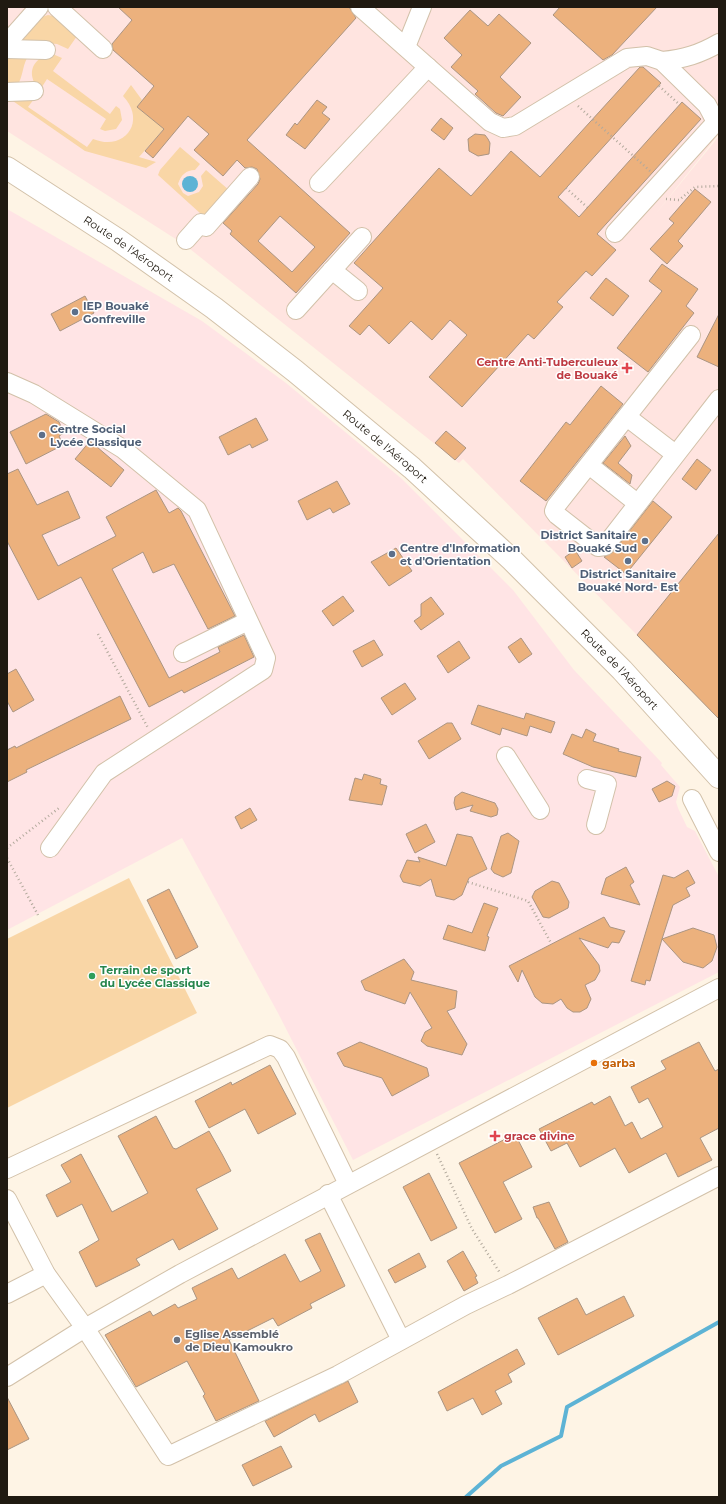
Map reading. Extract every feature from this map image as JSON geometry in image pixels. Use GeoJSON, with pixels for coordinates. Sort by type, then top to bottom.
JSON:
{"type":"FeatureCollection","features":[{"type":"Feature","properties":{"kind":"main road","name":"Route de l'Aéroport"},"geometry":{"type":"LineString","coordinates":[[7,168],[118,240],[214,308],[295,371],[412,468],[512,560],[622,670],[719,777]]}},
{"type":"Feature","properties":{"kind":"street"},"geometry":{"type":"LineString","coordinates":[[7,43],[39,7]]}},
{"type":"Feature","properties":{"kind":"street"},"geometry":{"type":"LineString","coordinates":[[57,7],[104,49]]}},
{"type":"Feature","properties":{"kind":"street"},"geometry":{"type":"LineString","coordinates":[[360,7],[490,122],[503,128],[515,126],[627,58],[647,56],[662,61],[702,99],[713,113],[716,122],[657,185],[615,233]]}},
{"type":"Feature","properties":{"kind":"street"},"geometry":{"type":"LineString","coordinates":[[406,47],[422,7]]}},
{"type":"Feature","properties":{"kind":"street"},"geometry":{"type":"LineString","coordinates":[[662,61],[685,58],[705,51],[719,43]]}},
{"type":"Feature","properties":{"kind":"street"},"geometry":{"type":"LineString","coordinates":[[7,49],[46,50]]}},
{"type":"Feature","properties":{"kind":"street"},"geometry":{"type":"LineString","coordinates":[[319,183],[428,67]]}},
{"type":"Feature","properties":{"kind":"street"},"geometry":{"type":"LineString","coordinates":[[7,92],[34,91]]}},
{"type":"Feature","properties":{"kind":"street"},"geometry":{"type":"LineString","coordinates":[[186,240],[204,225],[250,177]]}},
{"type":"Feature","properties":{"kind":"street"},"geometry":{"type":"LineString","coordinates":[[296,310],[362,237]]}},
{"type":"Feature","properties":{"kind":"street"},"geometry":{"type":"LineString","coordinates":[[332,270],[358,291]]}},
{"type":"Feature","properties":{"kind":"street"},"geometry":{"type":"LineString","coordinates":[[691,335],[556,506],[554,511],[598,548],[602,547],[719,399]]}},
{"type":"Feature","properties":{"kind":"street"},"geometry":{"type":"LineString","coordinates":[[7,382],[34,394],[123,450],[197,510],[266,658],[263,670],[154,739],[104,773],[50,848]]}},
{"type":"Feature","properties":{"kind":"street"},"geometry":{"type":"LineString","coordinates":[[627,417],[675,454]]}},
{"type":"Feature","properties":{"kind":"street"},"geometry":{"type":"LineString","coordinates":[[589,465],[638,503]]}},
{"type":"Feature","properties":{"kind":"street"},"geometry":{"type":"LineString","coordinates":[[183,653],[248,621]]}},
{"type":"Feature","properties":{"kind":"street"},"geometry":{"type":"LineString","coordinates":[[506,756],[540,810]]}},
{"type":"Feature","properties":{"kind":"street"},"geometry":{"type":"LineString","coordinates":[[588,779],[607,784],[596,825]]}},
{"type":"Feature","properties":{"kind":"street"},"geometry":{"type":"LineString","coordinates":[[692,799],[719,852]]}},
{"type":"Feature","properties":{"kind":"street"},"geometry":{"type":"LineString","coordinates":[[7,1377],[85,1328],[328,1194],[719,988]]}},
{"type":"Feature","properties":{"kind":"street"},"geometry":{"type":"LineString","coordinates":[[7,1169],[270,1045],[280,1049],[286,1057],[348,1184]]}},
{"type":"Feature","properties":{"kind":"street"},"geometry":{"type":"LineString","coordinates":[[7,1199],[46,1274],[85,1328],[168,1456],[338,1375],[466,1305],[508,1285],[719,1176]]}},
{"type":"Feature","properties":{"kind":"street"},"geometry":{"type":"LineString","coordinates":[[328,1194],[401,1340]]}},
{"type":"Feature","properties":{"kind":"street"},"geometry":{"type":"LineString","coordinates":[[7,1294],[46,1274]]}},
{"type":"Feature","properties":{"kind":"path"},"geometry":{"type":"LineString","coordinates":[[659,86],[680,105]]}},
{"type":"Feature","properties":{"kind":"path"},"geometry":{"type":"LineString","coordinates":[[565,95],[657,185],[667,199],[679,200],[695,187],[719,186]]}},
{"type":"Feature","properties":{"kind":"path"},"geometry":{"type":"LineString","coordinates":[[566,188],[587,207]]}},
{"type":"Feature","properties":{"kind":"path"},"geometry":{"type":"LineString","coordinates":[[98,634],[154,739]]}},
{"type":"Feature","properties":{"kind":"path"},"geometry":{"type":"LineString","coordinates":[[7,848],[61,806]]}},
{"type":"Feature","properties":{"kind":"path"},"geometry":{"type":"LineString","coordinates":[[7,858],[38,915]]}},
{"type":"Feature","properties":{"kind":"path"},"geometry":{"type":"LineString","coordinates":[[468,882],[528,901],[551,943]]}},
{"type":"Feature","properties":{"kind":"path"},"geometry":{"type":"LineString","coordinates":[[430,1141],[472,1229],[508,1285]]}},
{"type":"Feature","properties":{"kind":"shaded area"},"geometry":{"type":"Polygon","coordinates":[[[7,7],[719,7],[719,134],[654,216],[719,136],[719,533],[637,635],[463,459],[459,463],[455,460],[185,245],[7,131],[7,7]]]}},
{"type":"Feature","properties":{"kind":"shaded area"},"geometry":{"type":"Polygon","coordinates":[[[48,15],[53,16],[77,36],[68,49],[57,44],[19,41],[42,17],[48,15]]]}},
{"type":"Feature","properties":{"kind":"shaded area"},"geometry":{"type":"Polygon","coordinates":[[[47,55],[55,55],[62,58],[53,71],[110,114],[116,106],[120,109],[122,120],[116,129],[105,131],[100,129],[106,119],[47,79],[40,90],[33,80],[32,70],[37,61],[47,55]]]}},
{"type":"Feature","properties":{"kind":"shaded area"},"geometry":{"type":"Polygon","coordinates":[[[7,57],[27,58],[17,86],[7,88],[7,57]]]}},
{"type":"Feature","properties":{"kind":"shaded area"},"geometry":{"type":"Polygon","coordinates":[[[131,85],[142,100],[137,107],[160,125],[170,122],[139,157],[156,162],[146,168],[85,151],[10,99],[34,99],[28,107],[87,147],[93,139],[104,142],[115,141],[123,138],[129,132],[133,115],[130,106],[123,96],[131,85]]]}},
{"type":"Feature","properties":{"kind":"shaded area"},"geometry":{"type":"Polygon","coordinates":[[[180,147],[200,164],[195,170],[186,172],[181,178],[178,184],[183,193],[188,196],[199,192],[203,186],[201,176],[206,170],[230,191],[207,214],[201,214],[158,175],[160,170],[180,147]]]}},
{"type":"Feature","properties":{"kind":"shaded area"},"geometry":{"type":"Polygon","coordinates":[[[7,209],[202,321],[286,383],[402,479],[513,590],[574,670],[662,763],[661,765],[680,787],[676,802],[678,808],[687,827],[695,831],[719,877],[719,972],[353,1160],[278,1013],[182,838],[7,930],[7,209]]]}},
{"type":"Feature","properties":{"kind":"shaded area","name":"Terrain de sport du Lycée Classique"},"geometry":{"type":"Polygon","coordinates":[[[129,878],[197,1013],[7,1108],[7,939],[129,878]]]}},
{"type":"Feature","properties":{"kind":"water"},"geometry":{"type":"Polygon","coordinates":[[[190,176],[196,178],[198,184],[196,190],[190,192],[184,190],[182,184],[184,178],[190,176]]]}},
{"type":"Feature","properties":{"kind":"building"},"geometry":{"type":"Polygon","coordinates":[[[118,7],[349,7],[356,18],[247,140],[350,233],[296,293],[230,234],[232,231],[223,223],[258,184],[260,179],[257,169],[252,167],[245,168],[237,160],[223,176],[194,150],[209,134],[188,116],[153,158],[145,151],[164,129],[137,107],[154,86],[113,50],[112,44],[132,20],[118,7]],[[280,216],[258,241],[292,272],[315,247],[280,216]]]}},
{"type":"Feature","properties":{"kind":"building"},"geometry":{"type":"Polygon","coordinates":[[[560,7],[657,7],[612,55],[603,60],[553,15],[560,7]]]}},
{"type":"Feature","properties":{"kind":"building"},"geometry":{"type":"Polygon","coordinates":[[[470,10],[488,26],[499,14],[531,43],[500,77],[521,97],[503,116],[496,113],[475,94],[478,91],[451,67],[462,55],[444,38],[470,10]]]}},
{"type":"Feature","properties":{"kind":"building"},"geometry":{"type":"Polygon","coordinates":[[[640,67],[643,67],[661,83],[558,197],[579,217],[682,102],[701,119],[597,234],[616,250],[592,276],[586,271],[557,302],[563,307],[534,339],[528,334],[462,407],[429,377],[467,335],[450,320],[432,340],[411,321],[389,344],[369,325],[360,335],[349,326],[383,288],[354,263],[439,168],[471,196],[511,151],[540,177],[640,67]]]}},
{"type":"Feature","properties":{"kind":"building"},"geometry":{"type":"Polygon","coordinates":[[[317,100],[327,107],[322,113],[330,119],[305,149],[286,135],[295,123],[297,125],[317,100]]]}},
{"type":"Feature","properties":{"kind":"building"},"geometry":{"type":"Polygon","coordinates":[[[441,118],[453,128],[444,140],[431,130],[441,118]]]}},
{"type":"Feature","properties":{"kind":"building"},"geometry":{"type":"Polygon","coordinates":[[[475,134],[485,135],[488,139],[490,143],[489,154],[478,156],[469,151],[468,139],[475,134]]]}},
{"type":"Feature","properties":{"kind":"building"},"geometry":{"type":"Polygon","coordinates":[[[695,189],[711,202],[678,241],[683,246],[667,264],[650,249],[674,223],[669,219],[695,189]]]}},
{"type":"Feature","properties":{"kind":"building"},"geometry":{"type":"Polygon","coordinates":[[[662,264],[698,289],[686,306],[694,313],[648,372],[617,348],[662,291],[649,281],[662,264]]]}},
{"type":"Feature","properties":{"kind":"building"},"geometry":{"type":"Polygon","coordinates":[[[606,278],[629,296],[613,316],[590,298],[606,278]]]}},
{"type":"Feature","properties":{"kind":"building"},"geometry":{"type":"Polygon","coordinates":[[[85,296],[94,313],[60,331],[51,314],[85,296]]]}},
{"type":"Feature","properties":{"kind":"building"},"geometry":{"type":"Polygon","coordinates":[[[719,314],[719,367],[697,357],[719,314]]]}},
{"type":"Feature","properties":{"kind":"building"},"geometry":{"type":"Polygon","coordinates":[[[601,386],[623,404],[546,501],[520,481],[566,422],[570,425],[601,386]]]}},
{"type":"Feature","properties":{"kind":"building"},"geometry":{"type":"Polygon","coordinates":[[[46,414],[59,422],[64,433],[59,436],[63,445],[26,464],[10,432],[46,414]]]}},
{"type":"Feature","properties":{"kind":"building"},"geometry":{"type":"Polygon","coordinates":[[[256,418],[268,440],[252,448],[250,444],[228,455],[219,437],[256,418]]]}},
{"type":"Feature","properties":{"kind":"building"},"geometry":{"type":"Polygon","coordinates":[[[446,431],[466,448],[455,460],[435,443],[446,431]]]}},
{"type":"Feature","properties":{"kind":"building"},"geometry":{"type":"Polygon","coordinates":[[[625,436],[631,446],[618,463],[632,475],[630,484],[603,463],[625,436]]]}},
{"type":"Feature","properties":{"kind":"building"},"geometry":{"type":"Polygon","coordinates":[[[90,441],[124,470],[111,487],[75,459],[90,441]]]}},
{"type":"Feature","properties":{"kind":"building"},"geometry":{"type":"Polygon","coordinates":[[[697,459],[711,470],[696,490],[682,479],[697,459]]]}},
{"type":"Feature","properties":{"kind":"building"},"geometry":{"type":"Polygon","coordinates":[[[18,469],[37,505],[68,491],[80,518],[42,535],[58,566],[116,536],[106,517],[156,490],[169,513],[178,508],[181,511],[235,616],[208,629],[174,564],[153,573],[143,552],[112,569],[169,678],[220,652],[218,647],[244,635],[254,657],[184,693],[182,690],[149,707],[81,577],[38,600],[7,541],[7,474],[18,469]]]}},
{"type":"Feature","properties":{"kind":"building"},"geometry":{"type":"Polygon","coordinates":[[[337,481],[350,504],[333,513],[330,508],[307,520],[298,501],[337,481]]]}},
{"type":"Feature","properties":{"kind":"building"},"geometry":{"type":"Polygon","coordinates":[[[653,501],[672,517],[626,574],[604,557],[613,552],[653,501]]]}},
{"type":"Feature","properties":{"kind":"building"},"geometry":{"type":"Polygon","coordinates":[[[719,533],[719,719],[637,635],[719,533]]]}},
{"type":"Feature","properties":{"kind":"building"},"geometry":{"type":"Polygon","coordinates":[[[396,548],[412,571],[389,586],[371,562],[396,548]]]}},
{"type":"Feature","properties":{"kind":"building"},"geometry":{"type":"Polygon","coordinates":[[[575,550],[582,561],[572,568],[565,557],[575,550]]]}},
{"type":"Feature","properties":{"kind":"building"},"geometry":{"type":"Polygon","coordinates":[[[343,596],[354,611],[333,626],[322,611],[343,596]]]}},
{"type":"Feature","properties":{"kind":"building"},"geometry":{"type":"Polygon","coordinates":[[[431,597],[444,614],[421,630],[414,621],[421,616],[421,604],[431,597]]]}},
{"type":"Feature","properties":{"kind":"building"},"geometry":{"type":"Polygon","coordinates":[[[521,638],[532,654],[519,663],[508,647],[521,638]]]}},
{"type":"Feature","properties":{"kind":"building"},"geometry":{"type":"Polygon","coordinates":[[[374,640],[383,655],[362,667],[353,651],[374,640]]]}},
{"type":"Feature","properties":{"kind":"building"},"geometry":{"type":"Polygon","coordinates":[[[459,641],[470,658],[448,673],[437,656],[459,641]]]}},
{"type":"Feature","properties":{"kind":"building"},"geometry":{"type":"Polygon","coordinates":[[[16,669],[34,700],[13,712],[7,701],[7,674],[16,669]]]}},
{"type":"Feature","properties":{"kind":"building"},"geometry":{"type":"Polygon","coordinates":[[[405,683],[416,699],[392,715],[381,698],[405,683]]]}},
{"type":"Feature","properties":{"kind":"building"},"geometry":{"type":"Polygon","coordinates":[[[120,696],[131,719],[26,770],[27,772],[7,782],[7,750],[15,746],[16,748],[120,696]]]}},
{"type":"Feature","properties":{"kind":"building"},"geometry":{"type":"Polygon","coordinates":[[[478,705],[524,719],[526,713],[555,722],[551,733],[530,726],[527,736],[502,728],[500,735],[471,724],[478,705]]]}},
{"type":"Feature","properties":{"kind":"building"},"geometry":{"type":"Polygon","coordinates":[[[447,723],[452,723],[461,739],[429,759],[418,741],[447,723]]]}},
{"type":"Feature","properties":{"kind":"building"},"geometry":{"type":"Polygon","coordinates":[[[586,729],[596,734],[593,741],[619,749],[618,751],[641,757],[636,777],[593,767],[563,754],[572,734],[582,738],[586,729]]]}},
{"type":"Feature","properties":{"kind":"building"},"geometry":{"type":"Polygon","coordinates":[[[364,774],[381,779],[380,784],[387,786],[382,805],[349,800],[355,778],[362,780],[364,774]]]}},
{"type":"Feature","properties":{"kind":"building"},"geometry":{"type":"Polygon","coordinates":[[[667,781],[675,786],[672,796],[659,802],[652,789],[667,781]]]}},
{"type":"Feature","properties":{"kind":"building"},"geometry":{"type":"Polygon","coordinates":[[[462,792],[495,803],[498,809],[497,815],[491,817],[470,811],[473,805],[456,810],[454,803],[455,797],[462,792]]]}},
{"type":"Feature","properties":{"kind":"building"},"geometry":{"type":"Polygon","coordinates":[[[250,808],[257,820],[241,829],[235,817],[250,808]]]}},
{"type":"Feature","properties":{"kind":"building"},"geometry":{"type":"Polygon","coordinates":[[[426,824],[435,842],[415,853],[406,834],[426,824]]]}},
{"type":"Feature","properties":{"kind":"building"},"geometry":{"type":"Polygon","coordinates":[[[508,833],[519,841],[511,873],[503,877],[494,873],[491,869],[501,836],[508,833]]]}},
{"type":"Feature","properties":{"kind":"building"},"geometry":{"type":"Polygon","coordinates":[[[457,834],[472,837],[487,869],[469,878],[462,895],[454,900],[436,896],[431,879],[420,886],[403,882],[400,876],[407,860],[420,862],[418,857],[446,866],[457,834]]]}},
{"type":"Feature","properties":{"kind":"building"},"geometry":{"type":"Polygon","coordinates":[[[626,867],[634,882],[630,885],[640,905],[601,894],[606,878],[626,867]]]}},
{"type":"Feature","properties":{"kind":"building"},"geometry":{"type":"Polygon","coordinates":[[[688,870],[695,883],[686,888],[690,896],[673,905],[650,981],[646,980],[645,985],[631,981],[663,875],[674,878],[688,870]]]}},
{"type":"Feature","properties":{"kind":"building"},"geometry":{"type":"Polygon","coordinates":[[[552,881],[559,883],[569,902],[568,908],[549,918],[543,917],[532,897],[535,891],[552,881]]]}},
{"type":"Feature","properties":{"kind":"building"},"geometry":{"type":"Polygon","coordinates":[[[169,889],[198,947],[176,959],[147,900],[169,889]]]}},
{"type":"Feature","properties":{"kind":"building"},"geometry":{"type":"Polygon","coordinates":[[[484,903],[498,908],[487,936],[489,937],[485,951],[443,939],[448,925],[472,933],[484,903]]]}},
{"type":"Feature","properties":{"kind":"building"},"geometry":{"type":"Polygon","coordinates":[[[604,917],[610,927],[625,931],[619,943],[612,942],[608,948],[579,938],[599,965],[600,971],[595,980],[585,985],[591,999],[587,1008],[580,1012],[573,1012],[567,1008],[561,999],[553,1004],[542,1003],[535,997],[522,970],[518,982],[509,966],[604,917]]]}},
{"type":"Feature","properties":{"kind":"building"},"geometry":{"type":"Polygon","coordinates":[[[693,928],[714,935],[717,947],[712,961],[703,968],[683,962],[662,939],[693,928]]]}},
{"type":"Feature","properties":{"kind":"building"},"geometry":{"type":"Polygon","coordinates":[[[404,959],[414,972],[411,980],[457,991],[455,1008],[447,1011],[467,1044],[462,1055],[427,1046],[421,1041],[425,1032],[432,1028],[410,992],[405,1004],[365,990],[361,981],[404,959]]]}},
{"type":"Feature","properties":{"kind":"building"},"geometry":{"type":"Polygon","coordinates":[[[360,1042],[427,1068],[429,1076],[392,1096],[382,1078],[344,1066],[337,1053],[360,1042]]]}},
{"type":"Feature","properties":{"kind":"building"},"geometry":{"type":"Polygon","coordinates":[[[699,1042],[715,1071],[719,1069],[719,1128],[700,1138],[712,1160],[678,1177],[666,1153],[629,1173],[615,1148],[580,1167],[567,1143],[551,1151],[539,1129],[592,1102],[594,1105],[610,1096],[625,1126],[632,1122],[641,1139],[663,1127],[648,1098],[639,1103],[631,1087],[666,1069],[661,1061],[699,1042]]]}},
{"type":"Feature","properties":{"kind":"building"},"geometry":{"type":"Polygon","coordinates":[[[270,1065],[296,1114],[258,1134],[245,1109],[209,1128],[195,1101],[231,1082],[232,1085],[270,1065]]]}},
{"type":"Feature","properties":{"kind":"building"},"geometry":{"type":"Polygon","coordinates":[[[156,1116],[173,1148],[176,1149],[209,1131],[222,1154],[231,1171],[196,1189],[218,1229],[179,1250],[173,1239],[136,1259],[140,1265],[96,1287],[79,1252],[99,1240],[82,1204],[57,1217],[46,1195],[71,1182],[61,1165],[81,1154],[112,1212],[148,1193],[118,1136],[156,1116]]]}},
{"type":"Feature","properties":{"kind":"building"},"geometry":{"type":"Polygon","coordinates":[[[515,1134],[532,1167],[503,1182],[522,1219],[495,1233],[459,1163],[515,1134]]]}},
{"type":"Feature","properties":{"kind":"building"},"geometry":{"type":"Polygon","coordinates":[[[429,1173],[457,1228],[431,1241],[403,1187],[429,1173]]]}},
{"type":"Feature","properties":{"kind":"building"},"geometry":{"type":"Polygon","coordinates":[[[549,1202],[568,1242],[555,1249],[537,1218],[533,1207],[549,1202]]]}},
{"type":"Feature","properties":{"kind":"building"},"geometry":{"type":"Polygon","coordinates":[[[320,1233],[345,1286],[310,1304],[312,1308],[278,1326],[273,1318],[229,1340],[259,1401],[216,1421],[203,1396],[205,1394],[187,1361],[136,1387],[105,1335],[150,1311],[153,1316],[175,1304],[178,1308],[197,1299],[192,1288],[232,1268],[238,1279],[285,1254],[300,1282],[321,1271],[305,1240],[320,1233]]]}},
{"type":"Feature","properties":{"kind":"building"},"geometry":{"type":"Polygon","coordinates":[[[463,1251],[477,1276],[475,1277],[478,1283],[464,1291],[447,1261],[463,1251]]]}},
{"type":"Feature","properties":{"kind":"building"},"geometry":{"type":"Polygon","coordinates":[[[419,1253],[426,1267],[395,1283],[388,1270],[419,1253]]]}},
{"type":"Feature","properties":{"kind":"building"},"geometry":{"type":"Polygon","coordinates":[[[624,1296],[634,1316],[558,1355],[538,1318],[577,1298],[586,1315],[624,1296]]]}},
{"type":"Feature","properties":{"kind":"building"},"geometry":{"type":"Polygon","coordinates":[[[517,1349],[525,1364],[508,1374],[512,1382],[495,1391],[502,1404],[482,1415],[473,1398],[447,1411],[438,1392],[517,1349]]]}},
{"type":"Feature","properties":{"kind":"building"},"geometry":{"type":"Polygon","coordinates":[[[348,1381],[358,1402],[319,1422],[315,1414],[274,1437],[265,1421],[348,1381]]]}},
{"type":"Feature","properties":{"kind":"building"},"geometry":{"type":"Polygon","coordinates":[[[7,1397],[29,1439],[7,1450],[7,1397]]]}},
{"type":"Feature","properties":{"kind":"building"},"geometry":{"type":"Polygon","coordinates":[[[281,1446],[292,1467],[253,1486],[242,1465],[281,1446]]]}},
{"type":"Feature","properties":{"kind":"waterway"},"geometry":{"type":"LineString","coordinates":[[466,1497],[501,1466],[561,1436],[567,1407],[719,1322]]}},
{"type":"Feature","properties":{"kind":"place","name":"IEP Bouaké Gonfreville"},"geometry":{"type":"Point","coordinates":[75,312]}},
{"type":"Feature","properties":{"kind":"place","name":"Centre Anti-Tuberculeux de Bouaké"},"geometry":{"type":"Point","coordinates":[627,368]}},
{"type":"Feature","properties":{"kind":"place","name":"Centre Social Lycée Classique"},"geometry":{"type":"Point","coordinates":[42,435]}},
{"type":"Feature","properties":{"kind":"place","name":"District Sanitaire Bouaké Sud"},"geometry":{"type":"Point","coordinates":[645,541]}},
{"type":"Feature","properties":{"kind":"place","name":"Centre d'Information et d'Orientation"},"geometry":{"type":"Point","coordinates":[392,554]}},
{"type":"Feature","properties":{"kind":"place","name":"District Sanitaire Bouaké Nord- Est"},"geometry":{"type":"Point","coordinates":[628,561]}},
{"type":"Feature","properties":{"kind":"place","name":"Terrain de sport du Lycée Classique"},"geometry":{"type":"Point","coordinates":[92,976]}},
{"type":"Feature","properties":{"kind":"place","name":"garba"},"geometry":{"type":"Point","coordinates":[594,1063]}},
{"type":"Feature","properties":{"kind":"place","name":"grace divine"},"geometry":{"type":"Point","coordinates":[495,1136]}},
{"type":"Feature","properties":{"kind":"place","name":"Eglise Assemblé de Dieu Kamoukro"},"geometry":{"type":"Point","coordinates":[177,1340]}}]}
